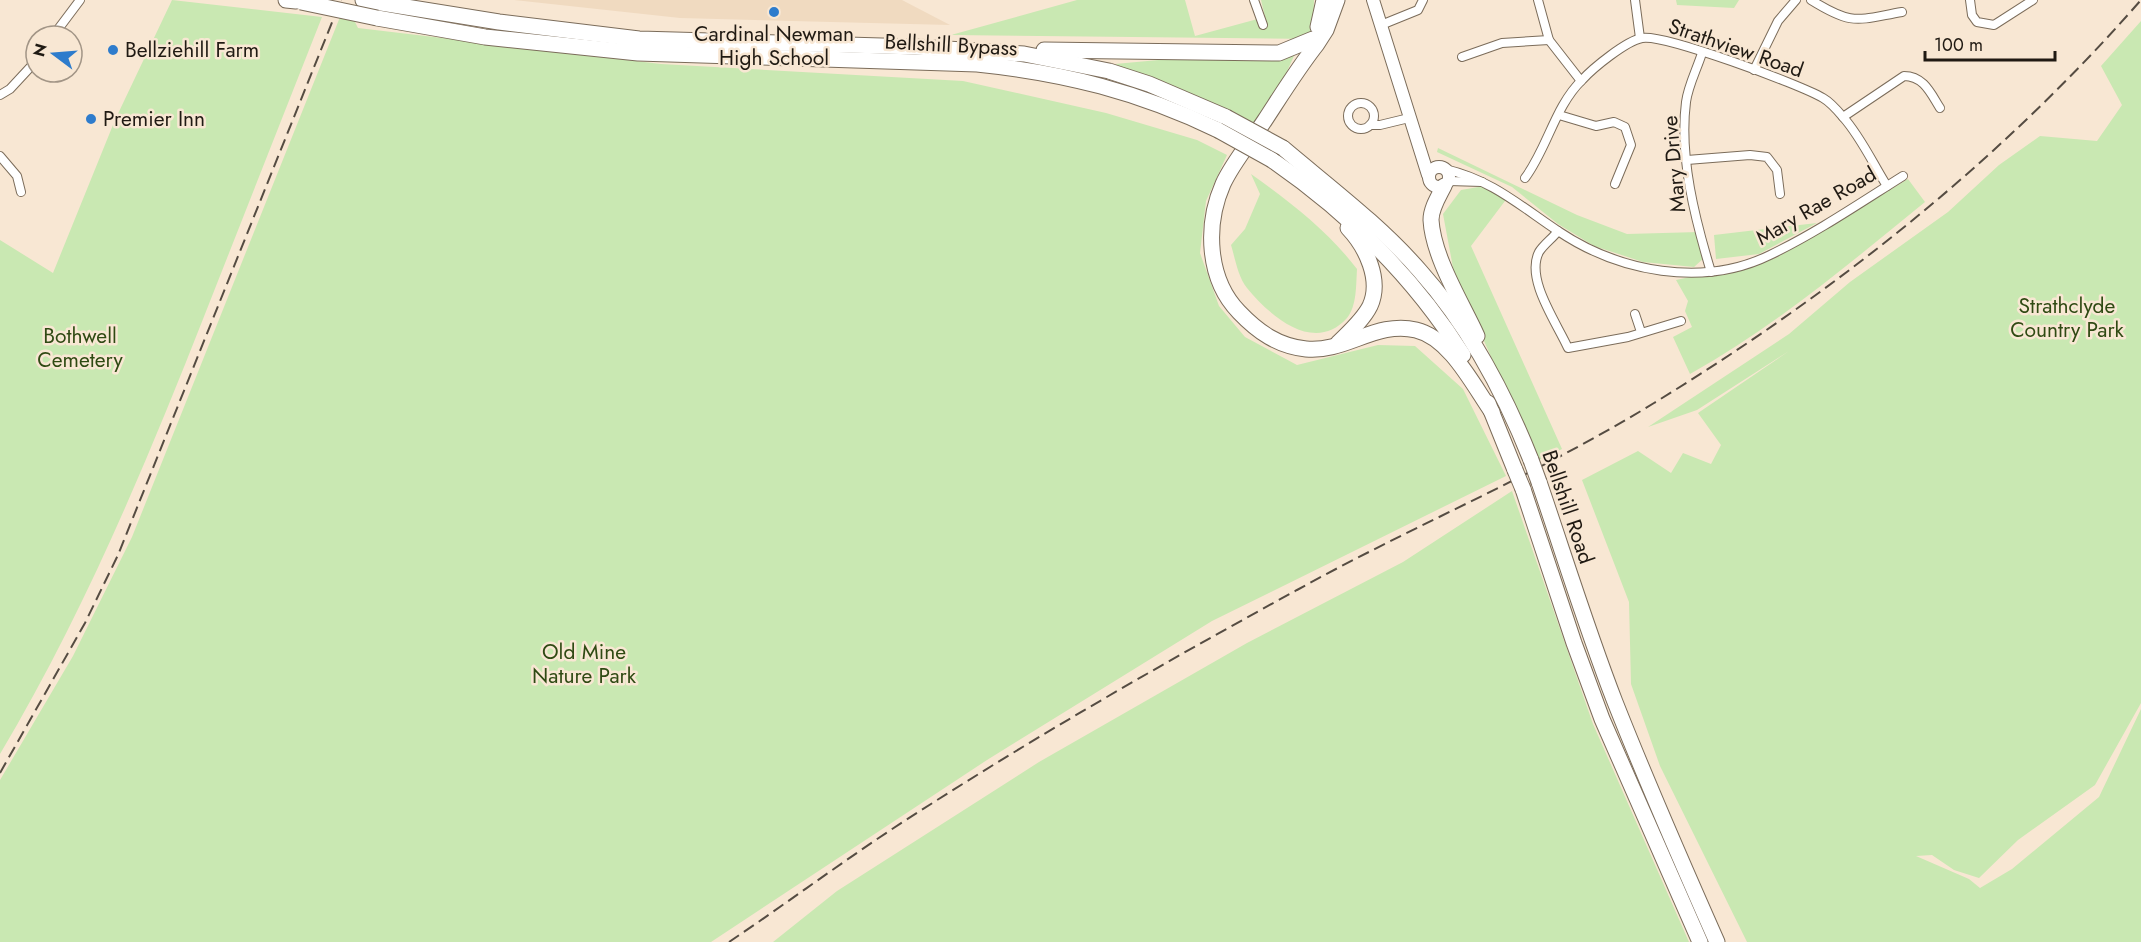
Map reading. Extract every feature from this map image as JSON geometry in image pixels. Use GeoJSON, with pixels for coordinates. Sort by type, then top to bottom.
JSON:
{"type":"FeatureCollection","features":[{"type":"Feature","properties":{"kind":"highway","name":"Bellshill Bypass"},"geometry":{"type":"LineString","coordinates":[[363,0],[378,11],[485,37],[638,53],[977,64],[1013,68],[1101,84],[1182,112],[1222,123],[1272,160]]}},
{"type":"Feature","properties":{"kind":"highway"},"geometry":{"type":"LineString","coordinates":[[1306,58],[1324,0]]}},
{"type":"Feature","properties":{"kind":"highway"},"geometry":{"type":"LineString","coordinates":[[1337,0],[1326,30],[1224,182],[1212,217],[1213,258],[1222,286],[1235,308],[1266,337],[1308,349],[1336,345],[1394,327],[1417,330],[1433,336],[1446,347],[1492,412]]}},
{"type":"Feature","properties":{"kind":"highway","name":"Bellshill Bypass"},"geometry":{"type":"LineString","coordinates":[[293,1],[639,39],[981,50],[1067,61],[1110,71],[1149,84],[1222,123],[1283,148]]}},
{"type":"Feature","properties":{"kind":"highway"},"geometry":{"type":"LineString","coordinates":[[981,50],[1279,53],[1313,39]]}},
{"type":"Feature","properties":{"kind":"highway","name":"Bellshill Road"},"geometry":{"type":"LineString","coordinates":[[1283,148],[1386,237],[1420,270],[1476,346],[1513,415],[1539,482],[1573,587],[1616,703],[1666,828],[1717,942]]}},
{"type":"Feature","properties":{"kind":"highway","name":"Bellshill Road"},"geometry":{"type":"LineString","coordinates":[[1272,160],[1304,182],[1366,234],[1410,280],[1444,325],[1472,368],[1523,489],[1574,643],[1602,718],[1700,942]]}},
{"type":"Feature","properties":{"kind":"highway"},"geometry":{"type":"LineString","coordinates":[[1304,182],[1358,238],[1374,276],[1374,293],[1370,306],[1336,345]]}},
{"type":"Feature","properties":{"kind":"highway"},"geometry":{"type":"LineString","coordinates":[[1446,184],[1434,205],[1431,220],[1443,264],[1513,415]]}},
{"type":"Feature","properties":{"kind":"main road"},"geometry":{"type":"LineString","coordinates":[[1373,0],[1431,185],[1437,188],[1446,184],[1443,168],[1421,153]]}},
{"type":"Feature","properties":{"kind":"main road"},"geometry":{"type":"LineString","coordinates":[[1428,175],[1435,167],[1443,168]]}},
{"type":"Feature","properties":{"kind":"street"},"geometry":{"type":"LineString","coordinates":[[62,24],[80,0]]}},
{"type":"Feature","properties":{"kind":"street"},"geometry":{"type":"LineString","coordinates":[[1254,0],[1263,25]]}},
{"type":"Feature","properties":{"kind":"street"},"geometry":{"type":"LineString","coordinates":[[1381,25],[1418,10],[1423,0]]}},
{"type":"Feature","properties":{"kind":"street"},"geometry":{"type":"LineString","coordinates":[[1538,0],[1549,40],[1581,81]]}},
{"type":"Feature","properties":{"kind":"street"},"geometry":{"type":"LineString","coordinates":[[1635,0],[1640,38]]}},
{"type":"Feature","properties":{"kind":"street"},"geometry":{"type":"LineString","coordinates":[[1754,70],[1778,21],[1796,0]]}},
{"type":"Feature","properties":{"kind":"street"},"geometry":{"type":"LineString","coordinates":[[1812,0],[1837,16],[1854,21],[1902,12]]}},
{"type":"Feature","properties":{"kind":"street"},"geometry":{"type":"LineString","coordinates":[[1970,0],[1972,15],[1977,22],[1994,25],[2033,0]]}},
{"type":"Feature","properties":{"kind":"street","name":"Strathview Road"},"geometry":{"type":"LineString","coordinates":[[1525,178],[1538,161],[1559,115],[1581,81],[1605,61],[1640,38],[1668,40],[1754,70],[1823,99],[1843,117],[1887,186]]}},
{"type":"Feature","properties":{"kind":"street"},"geometry":{"type":"LineString","coordinates":[[1462,57],[1502,43],[1549,40]]}},
{"type":"Feature","properties":{"kind":"street","name":"Mary Drive"},"geometry":{"type":"LineString","coordinates":[[1702,53],[1686,99],[1688,160],[1699,232],[1711,272]]}},
{"type":"Feature","properties":{"kind":"street"},"geometry":{"type":"LineString","coordinates":[[0,95],[10,89],[24,74]]}},
{"type":"Feature","properties":{"kind":"street"},"geometry":{"type":"LineString","coordinates":[[1843,117],[1904,76],[1917,78],[1924,83],[1940,108]]}},
{"type":"Feature","properties":{"kind":"street"},"geometry":{"type":"LineString","coordinates":[[1559,115],[1596,126],[1614,122],[1625,127],[1631,145],[1615,184]]}},
{"type":"Feature","properties":{"kind":"street"},"geometry":{"type":"LineString","coordinates":[[1371,124],[1380,125],[1409,118]]}},
{"type":"Feature","properties":{"kind":"street"},"geometry":{"type":"LineString","coordinates":[[1688,160],[1750,155],[1767,157],[1777,170],[1780,194]]}},
{"type":"Feature","properties":{"kind":"street"},"geometry":{"type":"LineString","coordinates":[[0,156],[17,176],[21,192]]}},
{"type":"Feature","properties":{"kind":"street","name":"Mary Rae Road"},"geometry":{"type":"LineString","coordinates":[[1443,168],[1467,174],[1495,186],[1558,231],[1594,251],[1633,266],[1690,273],[1711,272],[1770,255],[1903,177]]}},
{"type":"Feature","properties":{"kind":"street","name":"Mary Rae Road"},"geometry":{"type":"LineString","coordinates":[[1446,184],[1482,182]]}},
{"type":"Feature","properties":{"kind":"street"},"geometry":{"type":"LineString","coordinates":[[1558,231],[1540,251],[1536,274],[1543,296],[1568,348],[1681,321]]}},
{"type":"Feature","properties":{"kind":"street"},"geometry":{"type":"LineString","coordinates":[[1635,314],[1641,332]]}},
{"type":"Feature","properties":{"kind":"shaded area","name":"Cardinal Newman High School"},"geometry":{"type":"Polygon","coordinates":[[[514,0],[902,0],[950,25],[680,18],[514,0]]]}},
{"type":"Feature","properties":{"kind":"green space","name":"Bothwell Cemetery"},"geometry":{"type":"Polygon","coordinates":[[[172,0],[322,17],[183,370],[112,538],[59,648],[0,754],[0,240],[53,273],[115,120],[172,0]]]}},
{"type":"Feature","properties":{"kind":"green space"},"geometry":{"type":"Polygon","coordinates":[[[1077,0],[1185,0],[1195,36],[1265,17],[1261,0],[1314,0],[1313,39],[951,35],[1077,0]]]}},
{"type":"Feature","properties":{"kind":"green space"},"geometry":{"type":"Polygon","coordinates":[[[1676,0],[1739,0],[1734,8],[1677,5],[1676,0]]]}},
{"type":"Feature","properties":{"kind":"green space","name":"Old Mine Nature Park"},"geometry":{"type":"Polygon","coordinates":[[[340,17],[354,20],[358,28],[661,64],[963,81],[1106,113],[1197,140],[1227,155],[1206,201],[1200,253],[1219,306],[1245,337],[1297,365],[1378,345],[1415,346],[1463,389],[1506,476],[1212,621],[987,760],[711,942],[0,942],[0,780],[73,656],[132,537],[340,17]]]}},
{"type":"Feature","properties":{"kind":"green space","name":"Strathclyde Country Park"},"geometry":{"type":"Polygon","coordinates":[[[2141,21],[2141,703],[2095,785],[2018,840],[1979,878],[1954,870],[1932,855],[1916,856],[1969,879],[1980,888],[2012,869],[2099,797],[2141,709],[2141,942],[1747,942],[1660,766],[1631,684],[1629,602],[1582,480],[1638,451],[1671,473],[1683,453],[1711,464],[1721,445],[1698,413],[1789,351],[1697,410],[1648,427],[1789,334],[1850,282],[1948,212],[1999,165],[2040,136],[2097,141],[2122,105],[2101,66],[2141,21]]]}},
{"type":"Feature","properties":{"kind":"green space"},"geometry":{"type":"Polygon","coordinates":[[[1298,47],[1260,131],[1115,64],[1298,47]]]}},
{"type":"Feature","properties":{"kind":"green space"},"geometry":{"type":"Polygon","coordinates":[[[1438,148],[1577,215],[1627,234],[1699,232],[1704,258],[1694,267],[1643,262],[1594,246],[1558,224],[1512,187],[1437,152],[1438,148]]]}},
{"type":"Feature","properties":{"kind":"green space"},"geometry":{"type":"Polygon","coordinates":[[[1251,174],[1308,218],[1334,242],[1357,269],[1353,307],[1347,318],[1334,328],[1321,333],[1307,332],[1293,327],[1267,309],[1244,284],[1231,245],[1245,229],[1260,194],[1251,174]]]}},
{"type":"Feature","properties":{"kind":"green space"},"geometry":{"type":"Polygon","coordinates":[[[1908,179],[1925,202],[1782,315],[1690,374],[1673,337],[1692,327],[1685,311],[1688,301],[1676,280],[1776,258],[1908,179]]]}},
{"type":"Feature","properties":{"kind":"green space"},"geometry":{"type":"Polygon","coordinates":[[[1484,186],[1508,197],[1471,246],[1562,449],[1537,461],[1454,273],[1443,214],[1461,190],[1484,186]]]}},
{"type":"Feature","properties":{"kind":"green space"},"geometry":{"type":"Polygon","coordinates":[[[1817,223],[1759,254],[1716,259],[1714,235],[1817,223]]]}},
{"type":"Feature","properties":{"kind":"green space"},"geometry":{"type":"Polygon","coordinates":[[[1512,491],[1593,724],[1689,942],[773,942],[837,891],[1039,762],[1247,643],[1403,562],[1512,491]]]}},
{"type":"Feature","properties":{"kind":"railway"},"geometry":{"type":"LineString","coordinates":[[0,773],[85,623],[118,555],[341,0]]}},
{"type":"Feature","properties":{"kind":"railway"},"geometry":{"type":"LineString","coordinates":[[729,942],[896,827],[1107,697],[1341,566],[1610,429],[1721,361],[1850,269],[1973,169],[2087,59],[2141,0]]}},
{"type":"Feature","properties":{"kind":"place","name":"Cardinal Newman High School"},"geometry":{"type":"Point","coordinates":[774,12]}},
{"type":"Feature","properties":{"kind":"place","name":"Bellziehill Farm"},"geometry":{"type":"Point","coordinates":[113,50]}},
{"type":"Feature","properties":{"kind":"place","name":"Premier Inn"},"geometry":{"type":"Point","coordinates":[91,119]}}]}
